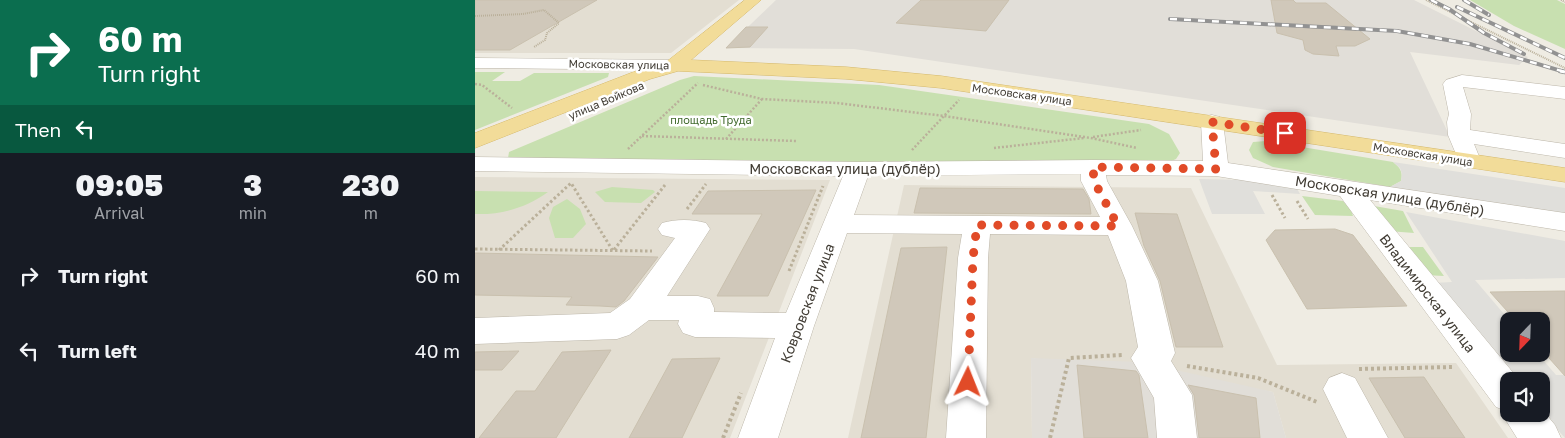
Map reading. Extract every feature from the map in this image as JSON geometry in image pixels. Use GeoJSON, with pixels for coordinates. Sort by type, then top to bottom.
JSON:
{"type":"FeatureCollection","features":[{"type":"Feature","properties":{"kind":"main road"},"geometry":{"type":"LineString","coordinates":[[675,65],[754,0]]}},
{"type":"Feature","properties":{"kind":"main road","name":"Московская улица"},"geometry":{"type":"LineString","coordinates":[[675,65],[846,73],[941,82],[1565,175]]}},
{"type":"Feature","properties":{"kind":"main road","name":"улица Войкова"},"geometry":{"type":"LineString","coordinates":[[475,141],[643,74],[675,65]]}},
{"type":"Feature","properties":{"kind":"main road","name":"улица Войкова"},"geometry":{"type":"LineString","coordinates":[[475,154],[659,77],[675,65]]}},
{"type":"Feature","properties":{"kind":"street","name":"Московская улица"},"geometry":{"type":"LineString","coordinates":[[475,63],[675,65]]}},
{"type":"Feature","properties":{"kind":"street"},"geometry":{"type":"LineString","coordinates":[[1469,161],[1459,135],[1457,122],[1460,114],[1453,84],[1462,81],[1565,93]]}},
{"type":"Feature","properties":{"kind":"street"},"geometry":{"type":"LineString","coordinates":[[1212,122],[1216,169]]}},
{"type":"Feature","properties":{"kind":"street"},"geometry":{"type":"LineString","coordinates":[[1459,135],[1565,151]]}},
{"type":"Feature","properties":{"kind":"street","name":"Московская улица (дублёр)"},"geometry":{"type":"LineString","coordinates":[[475,164],[858,169],[1093,167],[1216,169],[1565,222]]}},
{"type":"Feature","properties":{"kind":"street"},"geometry":{"type":"LineString","coordinates":[[1093,167],[1094,181],[1118,226],[1142,281],[1153,355],[1173,395],[1177,438]]}},
{"type":"Feature","properties":{"kind":"street","name":"Ковровская улица"},"geometry":{"type":"LineString","coordinates":[[759,438],[797,326],[858,169]]}},
{"type":"Feature","properties":{"kind":"street","name":"Владимирская улица"},"geometry":{"type":"LineString","coordinates":[[1350,188],[1355,199],[1500,384]]}},
{"type":"Feature","properties":{"kind":"street"},"geometry":{"type":"LineString","coordinates":[[837,224],[1118,226]]}},
{"type":"Feature","properties":{"kind":"street"},"geometry":{"type":"LineString","coordinates":[[966,438],[973,258],[977,225]]}},
{"type":"Feature","properties":{"kind":"street"},"geometry":{"type":"LineString","coordinates":[[475,331],[617,326],[642,308],[677,240]]}},
{"type":"Feature","properties":{"kind":"street"},"geometry":{"type":"LineString","coordinates":[[642,308],[699,308],[695,324],[797,326]]}},
{"type":"Feature","properties":{"kind":"street"},"geometry":{"type":"LineString","coordinates":[[1528,422],[1541,438]]}},
{"type":"Feature","properties":{"kind":"path"},"geometry":{"type":"LineString","coordinates":[[1426,0],[1565,68]]}},
{"type":"Feature","properties":{"kind":"path"},"geometry":{"type":"LineString","coordinates":[[1561,0],[1565,2]]}},
{"type":"Feature","properties":{"kind":"path"},"geometry":{"type":"LineString","coordinates":[[475,16],[523,14],[545,10],[559,23],[547,33],[545,40],[533,47]]}},
{"type":"Feature","properties":{"kind":"path"},"geometry":{"type":"LineString","coordinates":[[609,166],[698,83],[698,77]]}},
{"type":"Feature","properties":{"kind":"path"},"geometry":{"type":"LineString","coordinates":[[698,83],[762,99],[837,103],[944,116],[1091,138],[1137,148]]}},
{"type":"Feature","properties":{"kind":"path"},"geometry":{"type":"LineString","coordinates":[[475,84],[482,85],[513,109]]}},
{"type":"Feature","properties":{"kind":"path"},"geometry":{"type":"LineString","coordinates":[[726,140],[762,99]]}},
{"type":"Feature","properties":{"kind":"path"},"geometry":{"type":"LineString","coordinates":[[911,151],[961,99]]}},
{"type":"Feature","properties":{"kind":"path"},"geometry":{"type":"LineString","coordinates":[[993,148],[1091,138],[1143,130]]}},
{"type":"Feature","properties":{"kind":"path"},"geometry":{"type":"LineString","coordinates":[[642,136],[796,141]]}},
{"type":"Feature","properties":{"kind":"path"},"geometry":{"type":"LineString","coordinates":[[499,250],[571,183],[613,251]]}},
{"type":"Feature","properties":{"kind":"path"},"geometry":{"type":"LineString","coordinates":[[613,251],[666,183]]}},
{"type":"Feature","properties":{"kind":"path"},"geometry":{"type":"LineString","coordinates":[[475,249],[613,251],[677,240],[707,183]]}},
{"type":"Feature","properties":{"kind":"path"},"geometry":{"type":"LineString","coordinates":[[1268,189],[1285,218]]}},
{"type":"Feature","properties":{"kind":"path"},"geometry":{"type":"LineString","coordinates":[[1295,198],[1308,219]]}},
{"type":"Feature","properties":{"kind":"path"},"geometry":{"type":"LineString","coordinates":[[1050,438],[1069,358],[1153,355],[1258,378],[1356,415]]}},
{"type":"Feature","properties":{"kind":"path"},"geometry":{"type":"LineString","coordinates":[[1356,415],[1331,369],[1457,367]]}},
{"type":"Feature","properties":{"kind":"shaded area"},"geometry":{"type":"Polygon","coordinates":[[[529,0],[739,0],[671,53],[475,53],[475,11],[529,0]]]}},
{"type":"Feature","properties":{"kind":"shaded area"},"geometry":{"type":"Polygon","coordinates":[[[776,0],[1414,0],[1528,57],[1519,65],[1410,52],[1450,137],[854,49],[726,48],[776,0]]]}},
{"type":"Feature","properties":{"kind":"shaded area"},"geometry":{"type":"Polygon","coordinates":[[[1393,162],[1565,188],[1565,214],[1390,187],[1401,181],[1402,174],[1400,168],[1393,162]]]}},
{"type":"Feature","properties":{"kind":"shaded area"},"geometry":{"type":"Polygon","coordinates":[[[475,177],[830,180],[730,438],[475,438],[475,177]]]}},
{"type":"Feature","properties":{"kind":"shaded area"},"geometry":{"type":"Polygon","coordinates":[[[1199,179],[1244,180],[1295,185],[1300,194],[1253,191],[1265,214],[1212,214],[1199,179]]]}},
{"type":"Feature","properties":{"kind":"shaded area"},"geometry":{"type":"Polygon","coordinates":[[[904,185],[1191,188],[1277,365],[1456,363],[1508,438],[1286,438],[1273,392],[1031,358],[1032,438],[848,438],[904,185]]]}},
{"type":"Feature","properties":{"kind":"shaded area"},"geometry":{"type":"Polygon","coordinates":[[[1406,212],[1565,241],[1565,278],[1475,280],[1502,312],[1500,312],[1500,362],[1545,362],[1556,375],[1565,375],[1565,438],[1550,421],[1550,372],[1508,372],[1433,283],[1452,282],[1406,212]]]}},
{"type":"Feature","properties":{"kind":"shaded area"},"geometry":{"type":"Polygon","coordinates":[[[1031,358],[1141,362],[1273,392],[1286,438],[1032,438],[1031,358]]]}},
{"type":"Feature","properties":{"kind":"green space"},"geometry":{"type":"Polygon","coordinates":[[[1470,0],[1557,0],[1565,4],[1565,49],[1514,26],[1470,0]]]}},
{"type":"Feature","properties":{"kind":"green space"},"geometry":{"type":"Polygon","coordinates":[[[475,72],[505,72],[492,81],[520,81],[534,73],[609,73],[608,77],[475,130],[475,72]]]}},
{"type":"Feature","properties":{"kind":"green space","name":"площадь Труда"},"geometry":{"type":"Polygon","coordinates":[[[694,76],[879,85],[1149,124],[1169,134],[1180,153],[1176,159],[1167,163],[845,163],[508,158],[509,152],[680,80],[694,76]]]}},
{"type":"Feature","properties":{"kind":"green space"},"geometry":{"type":"Polygon","coordinates":[[[1266,141],[1393,162],[1400,170],[1402,175],[1401,181],[1390,187],[1273,167],[1253,158],[1249,150],[1253,142],[1266,141]]]}},
{"type":"Feature","properties":{"kind":"green space"},"geometry":{"type":"Polygon","coordinates":[[[612,187],[653,190],[655,192],[641,203],[605,202],[595,192],[612,187]]]}},
{"type":"Feature","properties":{"kind":"green space"},"geometry":{"type":"Polygon","coordinates":[[[475,191],[548,192],[540,198],[504,212],[475,214],[475,191]]]}},
{"type":"Feature","properties":{"kind":"green space"},"geometry":{"type":"Polygon","coordinates":[[[1302,196],[1343,201],[1351,210],[1353,216],[1315,215],[1302,196]]]}},
{"type":"Feature","properties":{"kind":"green space"},"geometry":{"type":"Polygon","coordinates":[[[567,199],[580,209],[586,224],[573,238],[555,238],[549,218],[553,207],[567,199]]]}},
{"type":"Feature","properties":{"kind":"green space"},"geometry":{"type":"Polygon","coordinates":[[[1374,206],[1403,211],[1414,233],[1388,231],[1374,206]]]}},
{"type":"Feature","properties":{"kind":"green space"},"geometry":{"type":"Polygon","coordinates":[[[1404,247],[1423,247],[1444,276],[1425,275],[1404,247]]]}},
{"type":"Feature","properties":{"kind":"building"},"geometry":{"type":"Polygon","coordinates":[[[475,0],[597,0],[510,50],[475,50],[475,0]]]}},
{"type":"Feature","properties":{"kind":"building"},"geometry":{"type":"Polygon","coordinates":[[[921,0],[1009,0],[986,31],[896,23],[921,0]]]}},
{"type":"Feature","properties":{"kind":"building"},"geometry":{"type":"Polygon","coordinates":[[[1271,0],[1293,0],[1296,3],[1326,3],[1370,39],[1355,46],[1336,46],[1339,56],[1313,54],[1305,50],[1303,40],[1277,33],[1271,0]]]}},
{"type":"Feature","properties":{"kind":"building"},"geometry":{"type":"Polygon","coordinates":[[[746,27],[768,27],[750,47],[726,48],[746,27]]]}},
{"type":"Feature","properties":{"kind":"building"},"geometry":{"type":"Polygon","coordinates":[[[920,188],[1083,189],[1089,199],[1091,214],[914,213],[920,188]]]}},
{"type":"Feature","properties":{"kind":"building"},"geometry":{"type":"Polygon","coordinates":[[[816,190],[768,296],[717,296],[762,214],[692,214],[708,191],[816,190]]]}},
{"type":"Feature","properties":{"kind":"building"},"geometry":{"type":"Polygon","coordinates":[[[1135,213],[1177,214],[1223,347],[1176,347],[1160,281],[1144,246],[1135,213]]]}},
{"type":"Feature","properties":{"kind":"building"},"geometry":{"type":"Polygon","coordinates":[[[1335,229],[1353,235],[1407,306],[1307,309],[1266,240],[1275,230],[1335,229]]]}},
{"type":"Feature","properties":{"kind":"building"},"geometry":{"type":"Polygon","coordinates":[[[947,247],[926,438],[861,438],[901,248],[947,247]]]}},
{"type":"Feature","properties":{"kind":"building"},"geometry":{"type":"Polygon","coordinates":[[[475,253],[658,257],[624,301],[616,307],[566,305],[572,297],[475,295],[475,253]]]}},
{"type":"Feature","properties":{"kind":"building"},"geometry":{"type":"Polygon","coordinates":[[[1565,291],[1565,376],[1550,359],[1550,312],[1508,312],[1490,292],[1565,291]]]}},
{"type":"Feature","properties":{"kind":"building"},"geometry":{"type":"Polygon","coordinates":[[[611,350],[556,438],[479,438],[516,391],[535,391],[562,352],[611,350]]]}},
{"type":"Feature","properties":{"kind":"building"},"geometry":{"type":"Polygon","coordinates":[[[519,351],[502,370],[475,370],[475,352],[519,351]]]}},
{"type":"Feature","properties":{"kind":"building"},"geometry":{"type":"Polygon","coordinates":[[[720,358],[682,438],[629,438],[672,359],[720,358]]]}},
{"type":"Feature","properties":{"kind":"building"},"geometry":{"type":"Polygon","coordinates":[[[1077,365],[1136,371],[1139,375],[1148,438],[1084,438],[1077,365]]]}},
{"type":"Feature","properties":{"kind":"building"},"geometry":{"type":"Polygon","coordinates":[[[1424,377],[1465,438],[1405,438],[1369,378],[1424,377]]]}},
{"type":"Feature","properties":{"kind":"building"},"geometry":{"type":"Polygon","coordinates":[[[1188,385],[1256,398],[1260,438],[1199,438],[1194,395],[1188,385]]]}},
{"type":"Feature","properties":{"kind":"railway"},"geometry":{"type":"LineString","coordinates":[[1431,0],[1449,9],[1484,33],[1524,54]]}},
{"type":"Feature","properties":{"kind":"railway"},"geometry":{"type":"LineString","coordinates":[[1464,0],[1489,15]]}},
{"type":"Feature","properties":{"kind":"railway"},"geometry":{"type":"LineString","coordinates":[[1457,7],[1565,58]]}},
{"type":"Feature","properties":{"kind":"railway"},"geometry":{"type":"LineString","coordinates":[[1170,19],[1397,31],[1470,44],[1565,72],[1560,71]]}},
{"type":"Feature","properties":{"kind":"route"},"geometry":{"type":"LineString","coordinates":[[968,382],[973,258],[977,225],[1118,226],[1094,181],[1093,167],[1216,169],[1212,122],[1285,133]]}}]}
